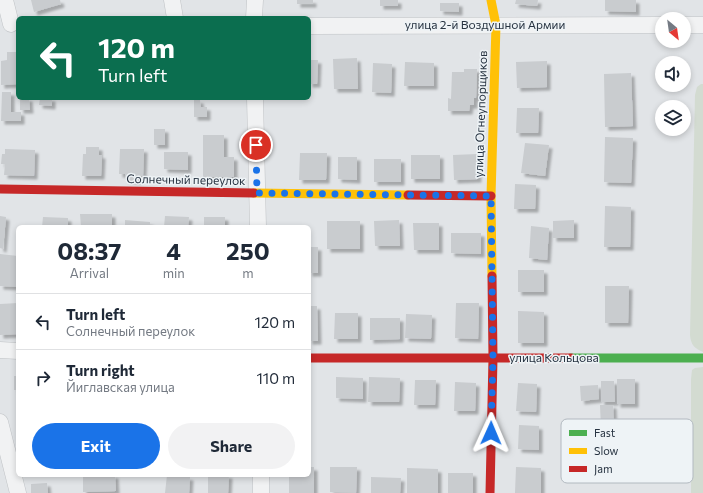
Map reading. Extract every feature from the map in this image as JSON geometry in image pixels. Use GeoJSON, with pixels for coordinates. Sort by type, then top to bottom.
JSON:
{"type":"FeatureCollection","features":[{"type":"Feature","properties":{"kind":"street"},"geometry":{"type":"LineString","coordinates":[[4,0],[10,24]]}},
{"type":"Feature","properties":{"kind":"street"},"geometry":{"type":"LineString","coordinates":[[172,0],[175,16]]}},
{"type":"Feature","properties":{"kind":"street"},"geometry":{"type":"LineString","coordinates":[[254,16],[255,0]]}},
{"type":"Feature","properties":{"kind":"street","name":"улица Огнеупорщиков"},"geometry":{"type":"LineString","coordinates":[[490,493],[493,358],[491,196],[496,25],[491,0]]}},
{"type":"Feature","properties":{"kind":"street","name":"улица 2-й Воздушной Армии"},"geometry":{"type":"LineString","coordinates":[[311,26],[655,25]]}},
{"type":"Feature","properties":{"kind":"street"},"geometry":{"type":"LineString","coordinates":[[691,25],[703,25]]}},
{"type":"Feature","properties":{"kind":"street"},"geometry":{"type":"LineString","coordinates":[[255,100],[258,225]]}},
{"type":"Feature","properties":{"kind":"street","name":"Солнечный переулок"},"geometry":{"type":"LineString","coordinates":[[0,189],[491,196]]}},
{"type":"Feature","properties":{"kind":"street"},"geometry":{"type":"LineString","coordinates":[[0,350],[16,350]]}},
{"type":"Feature","properties":{"kind":"street","name":"улица Кольцова"},"geometry":{"type":"LineString","coordinates":[[311,358],[703,358]]}},
{"type":"Feature","properties":{"kind":"street"},"geometry":{"type":"LineString","coordinates":[[0,422],[18,493]]}},
{"type":"Feature","properties":{"kind":"street"},"geometry":{"type":"LineString","coordinates":[[260,493],[261,477]]}},
{"type":"Feature","properties":{"kind":"shaded area"},"geometry":{"type":"Polygon","coordinates":[[[703,84],[703,352],[694,346],[690,335],[695,95],[697,87],[703,84]]]}},
{"type":"Feature","properties":{"kind":"shaded area"},"geometry":{"type":"Polygon","coordinates":[[[703,367],[703,493],[691,493],[691,483],[693,483],[693,419],[691,419],[691,379],[692,370],[703,367]]]}},
{"type":"Feature","properties":{"kind":"building"},"geometry":{"type":"Polygon","coordinates":[[[31,0],[60,0],[61,4],[34,12],[31,0]]]}},
{"type":"Feature","properties":{"kind":"building"},"geometry":{"type":"Polygon","coordinates":[[[297,0],[313,0],[313,4],[297,4],[297,0]]]}},
{"type":"Feature","properties":{"kind":"building"},"geometry":{"type":"Polygon","coordinates":[[[380,0],[398,0],[398,6],[380,6],[380,0]]]}},
{"type":"Feature","properties":{"kind":"building"},"geometry":{"type":"Polygon","coordinates":[[[516,0],[538,0],[537,6],[515,4],[516,0]]]}},
{"type":"Feature","properties":{"kind":"building"},"geometry":{"type":"Polygon","coordinates":[[[605,0],[636,0],[636,12],[605,11],[605,0]]]}},
{"type":"Feature","properties":{"kind":"building"},"geometry":{"type":"Polygon","coordinates":[[[440,3],[459,3],[459,12],[440,11],[440,3]]]}},
{"type":"Feature","properties":{"kind":"building"},"geometry":{"type":"Polygon","coordinates":[[[7,52],[16,52],[16,84],[1,85],[1,61],[7,60],[7,52]]]}},
{"type":"Feature","properties":{"kind":"building"},"geometry":{"type":"Polygon","coordinates":[[[357,58],[358,89],[334,89],[333,59],[357,58]]]}},
{"type":"Feature","properties":{"kind":"building"},"geometry":{"type":"Polygon","coordinates":[[[311,60],[318,60],[317,84],[311,84],[311,60]]]}},
{"type":"Feature","properties":{"kind":"building"},"geometry":{"type":"Polygon","coordinates":[[[547,61],[547,87],[517,88],[516,62],[547,61]]]}},
{"type":"Feature","properties":{"kind":"building"},"geometry":{"type":"Polygon","coordinates":[[[405,62],[434,63],[434,86],[404,86],[405,62]]]}},
{"type":"Feature","properties":{"kind":"building"},"geometry":{"type":"Polygon","coordinates":[[[373,63],[392,64],[391,93],[372,92],[373,63]]]}},
{"type":"Feature","properties":{"kind":"building"},"geometry":{"type":"Polygon","coordinates":[[[464,69],[477,69],[476,98],[474,98],[474,105],[470,105],[469,111],[448,111],[448,98],[451,99],[452,72],[464,72],[464,69]]]}},
{"type":"Feature","properties":{"kind":"building"},"geometry":{"type":"Polygon","coordinates":[[[631,73],[633,126],[605,127],[604,74],[631,73]]]}},
{"type":"Feature","properties":{"kind":"building"},"geometry":{"type":"Polygon","coordinates":[[[2,92],[11,92],[11,112],[21,112],[21,121],[1,121],[2,92]]]}},
{"type":"Feature","properties":{"kind":"building"},"geometry":{"type":"Polygon","coordinates":[[[20,100],[29,100],[30,110],[20,110],[20,100]]]}},
{"type":"Feature","properties":{"kind":"building"},"geometry":{"type":"Polygon","coordinates":[[[40,100],[52,100],[52,106],[39,105],[40,100]]]}},
{"type":"Feature","properties":{"kind":"building"},"geometry":{"type":"Polygon","coordinates":[[[194,100],[200,100],[201,107],[207,107],[207,117],[194,117],[194,100]]]}},
{"type":"Feature","properties":{"kind":"building"},"geometry":{"type":"Polygon","coordinates":[[[517,108],[539,108],[538,133],[516,133],[517,108]]]}},
{"type":"Feature","properties":{"kind":"building"},"geometry":{"type":"Polygon","coordinates":[[[154,129],[165,129],[165,145],[154,145],[154,129]]]}},
{"type":"Feature","properties":{"kind":"building"},"geometry":{"type":"Polygon","coordinates":[[[203,135],[224,135],[224,157],[234,157],[234,177],[203,177],[203,135]]]}},
{"type":"Feature","properties":{"kind":"building"},"geometry":{"type":"Polygon","coordinates":[[[605,137],[633,138],[631,183],[604,182],[605,137]]]}},
{"type":"Feature","properties":{"kind":"building"},"geometry":{"type":"Polygon","coordinates":[[[525,143],[549,145],[545,176],[521,173],[525,143]]]}},
{"type":"Feature","properties":{"kind":"building"},"geometry":{"type":"Polygon","coordinates":[[[86,147],[99,147],[99,155],[102,155],[101,176],[82,176],[83,154],[86,154],[86,147]]]}},
{"type":"Feature","properties":{"kind":"building"},"geometry":{"type":"Polygon","coordinates":[[[5,149],[35,150],[34,176],[4,175],[5,164],[1,164],[2,154],[5,154],[5,149]]]}},
{"type":"Feature","properties":{"kind":"building"},"geometry":{"type":"Polygon","coordinates":[[[120,149],[144,149],[143,176],[138,176],[138,181],[125,180],[125,174],[119,174],[120,149]]]}},
{"type":"Feature","properties":{"kind":"building"},"geometry":{"type":"Polygon","coordinates":[[[164,152],[188,152],[188,170],[164,169],[164,152]]]}},
{"type":"Feature","properties":{"kind":"building"},"geometry":{"type":"Polygon","coordinates":[[[300,153],[327,153],[326,180],[299,180],[300,153]]]}},
{"type":"Feature","properties":{"kind":"building"},"geometry":{"type":"Polygon","coordinates":[[[477,154],[478,179],[454,180],[453,155],[477,154]]]}},
{"type":"Feature","properties":{"kind":"building"},"geometry":{"type":"Polygon","coordinates":[[[411,155],[440,155],[440,179],[411,179],[411,155]]]}},
{"type":"Feature","properties":{"kind":"building"},"geometry":{"type":"Polygon","coordinates":[[[338,157],[357,157],[357,180],[338,179],[338,157]]]}},
{"type":"Feature","properties":{"kind":"building"},"geometry":{"type":"Polygon","coordinates":[[[374,159],[401,159],[401,182],[374,182],[374,159]]]}},
{"type":"Feature","properties":{"kind":"building"},"geometry":{"type":"Polygon","coordinates":[[[515,184],[536,185],[535,209],[514,209],[515,184]]]}},
{"type":"Feature","properties":{"kind":"building"},"geometry":{"type":"Polygon","coordinates":[[[605,206],[631,207],[630,247],[604,247],[605,206]]]}},
{"type":"Feature","properties":{"kind":"building"},"geometry":{"type":"Polygon","coordinates":[[[80,214],[112,214],[112,225],[81,225],[80,214]]]}},
{"type":"Feature","properties":{"kind":"building"},"geometry":{"type":"Polygon","coordinates":[[[0,216],[6,217],[3,249],[0,248],[0,216]]]}},
{"type":"Feature","properties":{"kind":"building"},"geometry":{"type":"Polygon","coordinates":[[[165,216],[189,217],[188,225],[164,225],[165,216]]]}},
{"type":"Feature","properties":{"kind":"building"},"geometry":{"type":"Polygon","coordinates":[[[43,217],[68,218],[68,225],[42,225],[43,217]]]}},
{"type":"Feature","properties":{"kind":"building"},"geometry":{"type":"Polygon","coordinates":[[[204,217],[225,217],[225,225],[204,225],[204,217]]]}},
{"type":"Feature","properties":{"kind":"building"},"geometry":{"type":"Polygon","coordinates":[[[125,220],[150,222],[150,225],[125,225],[125,220]]]}},
{"type":"Feature","properties":{"kind":"building"},"geometry":{"type":"Polygon","coordinates":[[[399,220],[400,246],[375,246],[374,221],[399,220]]]}},
{"type":"Feature","properties":{"kind":"building"},"geometry":{"type":"Polygon","coordinates":[[[574,220],[574,238],[553,238],[553,221],[574,220]]]}},
{"type":"Feature","properties":{"kind":"building"},"geometry":{"type":"Polygon","coordinates":[[[327,221],[360,221],[360,249],[327,249],[327,221]]]}},
{"type":"Feature","properties":{"kind":"building"},"geometry":{"type":"Polygon","coordinates":[[[413,223],[439,223],[439,250],[414,250],[413,223]]]}},
{"type":"Feature","properties":{"kind":"building"},"geometry":{"type":"Polygon","coordinates":[[[531,226],[549,228],[547,260],[529,258],[531,226]]]}},
{"type":"Feature","properties":{"kind":"building"},"geometry":{"type":"Polygon","coordinates":[[[451,233],[481,233],[481,254],[451,253],[451,233]]]}},
{"type":"Feature","properties":{"kind":"building"},"geometry":{"type":"Polygon","coordinates":[[[311,247],[318,247],[318,273],[311,273],[311,247]]]}},
{"type":"Feature","properties":{"kind":"building"},"geometry":{"type":"Polygon","coordinates":[[[0,254],[16,256],[16,287],[0,286],[0,254]]]}},
{"type":"Feature","properties":{"kind":"building"},"geometry":{"type":"Polygon","coordinates":[[[518,270],[544,270],[544,292],[518,292],[518,270]]]}},
{"type":"Feature","properties":{"kind":"building"},"geometry":{"type":"Polygon","coordinates":[[[605,286],[629,286],[628,323],[605,323],[605,286]]]}},
{"type":"Feature","properties":{"kind":"building"},"geometry":{"type":"Polygon","coordinates":[[[16,303],[16,334],[0,335],[0,304],[16,303]]]}},
{"type":"Feature","properties":{"kind":"building"},"geometry":{"type":"Polygon","coordinates":[[[456,303],[479,303],[478,339],[455,338],[456,303]]]}},
{"type":"Feature","properties":{"kind":"building"},"geometry":{"type":"Polygon","coordinates":[[[311,306],[317,306],[318,341],[311,341],[311,306]]]}},
{"type":"Feature","properties":{"kind":"building"},"geometry":{"type":"Polygon","coordinates":[[[518,311],[544,312],[544,343],[518,343],[518,311]]]}},
{"type":"Feature","properties":{"kind":"building"},"geometry":{"type":"Polygon","coordinates":[[[335,313],[358,313],[358,339],[334,339],[335,313]]]}},
{"type":"Feature","properties":{"kind":"building"},"geometry":{"type":"Polygon","coordinates":[[[406,314],[432,315],[431,339],[405,338],[406,314]]]}},
{"type":"Feature","properties":{"kind":"building"},"geometry":{"type":"Polygon","coordinates":[[[370,318],[400,318],[400,339],[370,340],[370,318]]]}},
{"type":"Feature","properties":{"kind":"building"},"geometry":{"type":"Polygon","coordinates":[[[14,376],[16,376],[16,390],[14,390],[14,376]]]}},
{"type":"Feature","properties":{"kind":"building"},"geometry":{"type":"Polygon","coordinates":[[[336,377],[363,378],[363,399],[336,398],[336,377]]]}},
{"type":"Feature","properties":{"kind":"building"},"geometry":{"type":"Polygon","coordinates":[[[369,377],[400,378],[399,402],[368,402],[369,377]]]}},
{"type":"Feature","properties":{"kind":"building"},"geometry":{"type":"Polygon","coordinates":[[[617,379],[635,379],[635,404],[617,404],[617,379]]]}},
{"type":"Feature","properties":{"kind":"building"},"geometry":{"type":"Polygon","coordinates":[[[415,380],[436,380],[435,405],[414,405],[415,380]]]}},
{"type":"Feature","properties":{"kind":"building"},"geometry":{"type":"Polygon","coordinates":[[[601,381],[614,381],[615,402],[601,402],[601,381]]]}},
{"type":"Feature","properties":{"kind":"building"},"geometry":{"type":"Polygon","coordinates":[[[455,382],[476,383],[475,411],[454,411],[455,382]]]}},
{"type":"Feature","properties":{"kind":"building"},"geometry":{"type":"Polygon","coordinates":[[[518,383],[537,384],[536,412],[516,411],[518,383]]]}},
{"type":"Feature","properties":{"kind":"building"},"geometry":{"type":"Polygon","coordinates":[[[598,385],[599,399],[581,401],[580,386],[598,385]]]}},
{"type":"Feature","properties":{"kind":"building"},"geometry":{"type":"Polygon","coordinates":[[[600,405],[613,405],[614,419],[601,419],[600,405]]]}},
{"type":"Feature","properties":{"kind":"building"},"geometry":{"type":"Polygon","coordinates":[[[519,425],[539,426],[539,450],[518,449],[519,425]]]}},
{"type":"Feature","properties":{"kind":"building"},"geometry":{"type":"Polygon","coordinates":[[[311,467],[314,467],[314,493],[289,493],[289,477],[311,477],[311,467]]]}},
{"type":"Feature","properties":{"kind":"building"},"geometry":{"type":"Polygon","coordinates":[[[330,467],[357,467],[356,493],[330,492],[330,467]]]}},
{"type":"Feature","properties":{"kind":"building"},"geometry":{"type":"Polygon","coordinates":[[[516,467],[541,468],[541,493],[515,493],[516,467]]]}},
{"type":"Feature","properties":{"kind":"building"},"geometry":{"type":"Polygon","coordinates":[[[407,468],[438,469],[438,493],[407,493],[407,468]]]}},
{"type":"Feature","properties":{"kind":"building"},"geometry":{"type":"Polygon","coordinates":[[[448,473],[473,473],[473,493],[448,493],[448,473]]]}},
{"type":"Feature","properties":{"kind":"building"},"geometry":{"type":"Polygon","coordinates":[[[83,477],[115,477],[116,491],[83,492],[83,477]]]}},
{"type":"Feature","properties":{"kind":"building"},"geometry":{"type":"Polygon","coordinates":[[[167,477],[190,477],[189,493],[165,493],[167,477]]]}},
{"type":"Feature","properties":{"kind":"building"},"geometry":{"type":"Polygon","coordinates":[[[208,477],[229,477],[228,493],[208,493],[208,477]]]}},
{"type":"Feature","properties":{"kind":"building"},"geometry":{"type":"Polygon","coordinates":[[[371,477],[401,478],[400,493],[371,493],[371,477]]]}},
{"type":"Feature","properties":{"kind":"building"},"geometry":{"type":"Polygon","coordinates":[[[47,483],[48,493],[31,493],[31,484],[47,483]]]}},
{"type":"Feature","properties":{"kind":"traffic: fast"},"geometry":{"type":"LineString","coordinates":[[571,358],[703,358]]}},
{"type":"Feature","properties":{"kind":"traffic: slow"},"geometry":{"type":"LineString","coordinates":[[491,0],[496,25],[491,196],[492,276]]}},
{"type":"Feature","properties":{"kind":"traffic: slow"},"geometry":{"type":"LineString","coordinates":[[254,193],[408,195]]}},
{"type":"Feature","properties":{"kind":"traffic: jam"},"geometry":{"type":"LineString","coordinates":[[0,189],[254,193]]}},
{"type":"Feature","properties":{"kind":"traffic: jam"},"geometry":{"type":"LineString","coordinates":[[408,195],[491,196]]}},
{"type":"Feature","properties":{"kind":"traffic: jam"},"geometry":{"type":"LineString","coordinates":[[490,493],[493,358],[492,276]]}},
{"type":"Feature","properties":{"kind":"traffic: jam"},"geometry":{"type":"LineString","coordinates":[[311,358],[571,358]]}},
{"type":"Feature","properties":{"kind":"route"},"geometry":{"type":"LineString","coordinates":[[256,145],[257,193],[491,196],[493,358],[491,433]]}}]}
